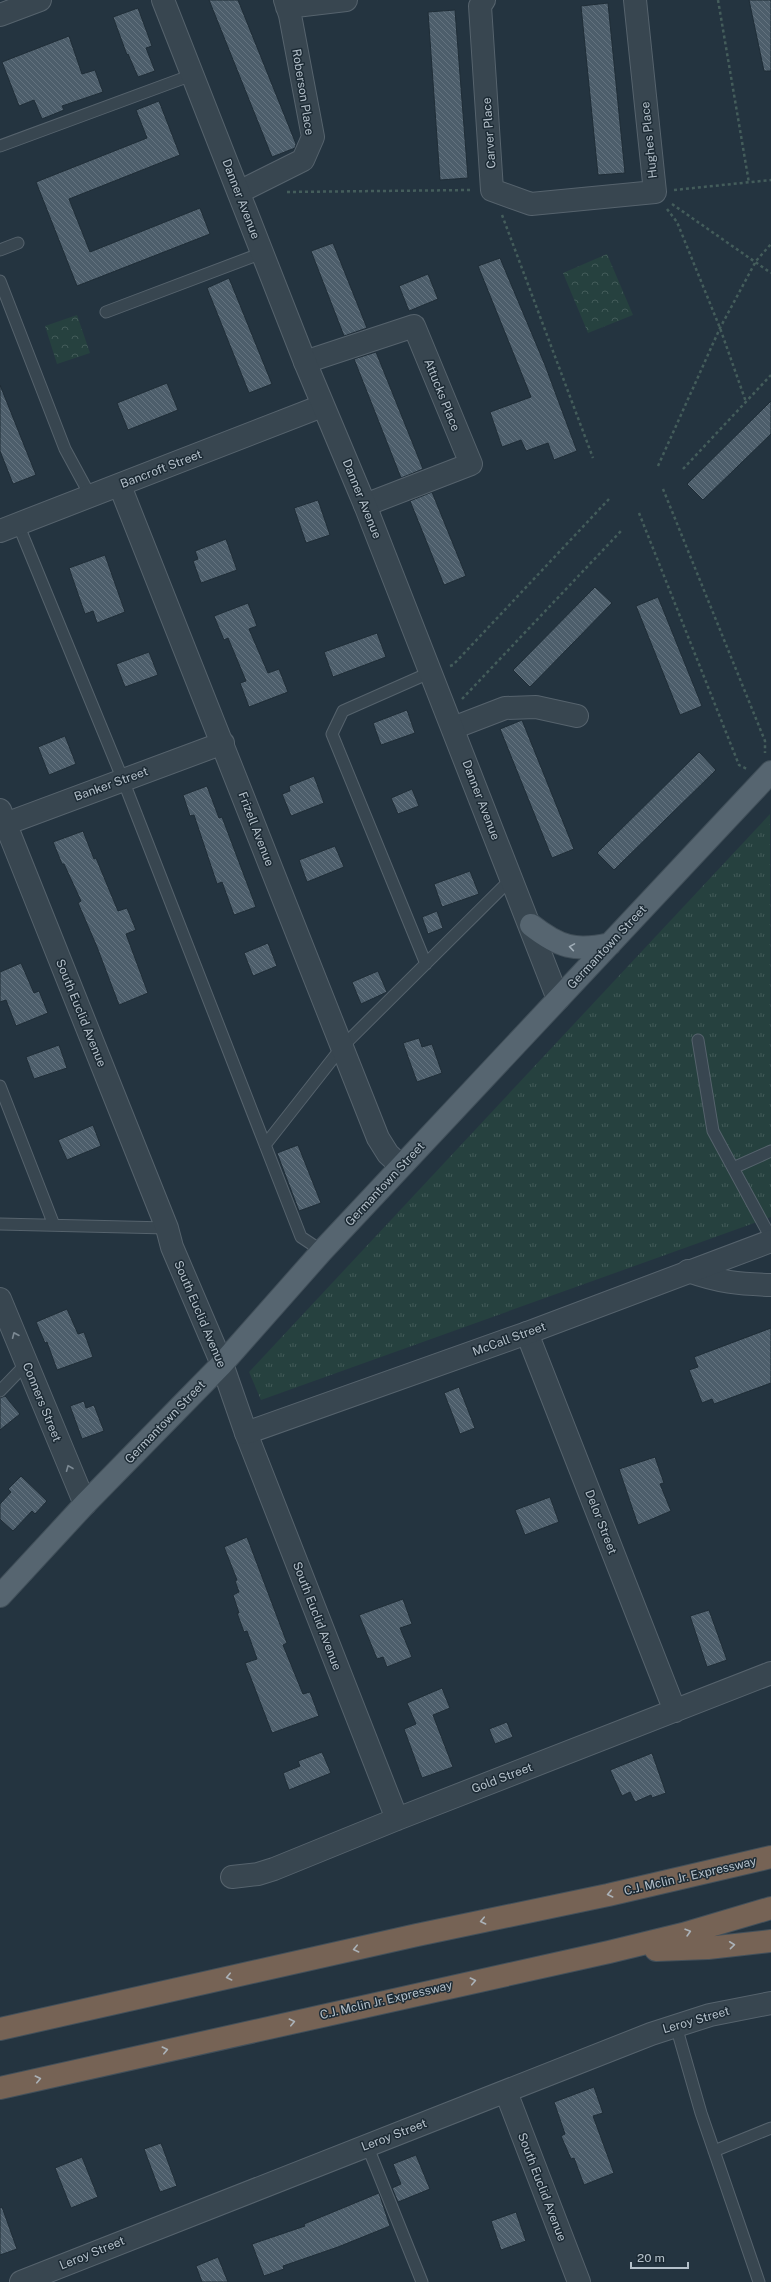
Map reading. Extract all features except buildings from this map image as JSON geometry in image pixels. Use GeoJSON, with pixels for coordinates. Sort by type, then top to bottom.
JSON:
{"type":"FeatureCollection","features":[{"type":"Feature","properties":{"kind":"highway","name":"C.J. Mclin Jr. Expressway"},"geometry":{"type":"LineString","coordinates":[[0,2029],[409,1937],[608,1895],[771,1857]]}},
{"type":"Feature","properties":{"kind":"highway","name":"C.J. Mclin Jr. Expressway"},"geometry":{"type":"LineString","coordinates":[[0,2088],[609,1952],[683,1934],[771,1908]]}},
{"type":"Feature","properties":{"kind":"highway"},"geometry":{"type":"LineString","coordinates":[[609,1952],[708,1948],[771,1941]]}},
{"type":"Feature","properties":{"kind":"main road","name":"Germantown Street"},"geometry":{"type":"LineString","coordinates":[[0,1596],[85,1504],[222,1364],[322,1251],[768,776]]}},
{"type":"Feature","properties":{"kind":"main road"},"geometry":{"type":"LineString","coordinates":[[531,925],[548,938],[573,948],[590,948],[610,944]]}},
{"type":"Feature","properties":{"kind":"street"},"geometry":{"type":"LineString","coordinates":[[0,15],[40,0]]}},
{"type":"Feature","properties":{"kind":"street","name":"Danner Avenue"},"geometry":{"type":"LineString","coordinates":[[162,0],[239,192],[322,406],[365,505],[429,673],[453,728],[531,925],[558,999]]}},
{"type":"Feature","properties":{"kind":"street"},"geometry":{"type":"LineString","coordinates":[[286,4],[346,0]]}},
{"type":"Feature","properties":{"kind":"street","name":"Carver Place"},"geometry":{"type":"LineString","coordinates":[[484,0],[480,6],[492,190]]}},
{"type":"Feature","properties":{"kind":"street","name":"Hughes Place"},"geometry":{"type":"LineString","coordinates":[[492,190],[530,204],[655,192],[635,0]]}},
{"type":"Feature","properties":{"kind":"street","name":"Roberson Place"},"geometry":{"type":"LineString","coordinates":[[239,192],[303,160],[313,136],[286,4]]}},
{"type":"Feature","properties":{"kind":"street","name":"Attucks Place"},"geometry":{"type":"LineString","coordinates":[[305,362],[414,326],[471,464],[365,505]]}},
{"type":"Feature","properties":{"kind":"street","name":"Bancroft Street"},"geometry":{"type":"LineString","coordinates":[[9,528],[322,406]]}},
{"type":"Feature","properties":{"kind":"street","name":"Frizell Avenue"},"geometry":{"type":"LineString","coordinates":[[120,486],[223,742],[378,1138],[388,1154],[401,1166]]}},
{"type":"Feature","properties":{"kind":"street"},"geometry":{"type":"LineString","coordinates":[[453,728],[505,708],[536,707],[577,716]]}},
{"type":"Feature","properties":{"kind":"street","name":"Banker Street"},"geometry":{"type":"LineString","coordinates":[[2,820],[123,780],[223,742]]}},
{"type":"Feature","properties":{"kind":"street","name":"South Euclid Avenue"},"geometry":{"type":"LineString","coordinates":[[2,820],[167,1228],[172,1247],[222,1364],[246,1433],[397,1819]]}},
{"type":"Feature","properties":{"kind":"street","name":"McCall Street"},"geometry":{"type":"LineString","coordinates":[[246,1433],[527,1333],[771,1239]]}},
{"type":"Feature","properties":{"kind":"street"},"geometry":{"type":"LineString","coordinates":[[688,1271],[715,1281],[736,1284],[771,1285]]}},
{"type":"Feature","properties":{"kind":"street","name":"Conners Street"},"geometry":{"type":"LineString","coordinates":[[0,1299],[85,1504]]}},
{"type":"Feature","properties":{"kind":"street","name":"Delor Street"},"geometry":{"type":"LineString","coordinates":[[527,1333],[675,1711]]}},
{"type":"Feature","properties":{"kind":"street","name":"Gold Street"},"geometry":{"type":"LineString","coordinates":[[232,1877],[258,1874],[274,1869],[397,1819],[771,1673]]}},
{"type":"Feature","properties":{"kind":"street","name":"Leroy Street"},"geometry":{"type":"LineString","coordinates":[[21,2282],[651,2034],[710,2015],[771,2003]]}},
{"type":"Feature","properties":{"kind":"street","name":"South Euclid Avenue"},"geometry":{"type":"LineString","coordinates":[[506,2092],[579,2282]]}},
{"type":"Feature","properties":{"kind":"lane"},"geometry":{"type":"LineString","coordinates":[[0,146],[192,76]]}},
{"type":"Feature","properties":{"kind":"lane"},"geometry":{"type":"LineString","coordinates":[[0,250],[18,243]]}},
{"type":"Feature","properties":{"kind":"lane"},"geometry":{"type":"LineString","coordinates":[[106,312],[262,253]]}},
{"type":"Feature","properties":{"kind":"lane"},"geometry":{"type":"LineString","coordinates":[[0,280],[65,449],[90,497]]}},
{"type":"Feature","properties":{"kind":"lane"},"geometry":{"type":"LineString","coordinates":[[9,528],[123,780],[301,1237],[322,1251]]}},
{"type":"Feature","properties":{"kind":"lane"},"geometry":{"type":"LineString","coordinates":[[426,964],[332,734],[343,711],[429,673]]}},
{"type":"Feature","properties":{"kind":"lane"},"geometry":{"type":"LineString","coordinates":[[265,1145],[342,1047],[512,878]]}},
{"type":"Feature","properties":{"kind":"lane"},"geometry":{"type":"LineString","coordinates":[[698,1040],[713,1131],[771,1239]]}},
{"type":"Feature","properties":{"kind":"lane"},"geometry":{"type":"LineString","coordinates":[[0,1086],[54,1226]]}},
{"type":"Feature","properties":{"kind":"lane"},"geometry":{"type":"LineString","coordinates":[[733,1168],[771,1151]]}},
{"type":"Feature","properties":{"kind":"lane"},"geometry":{"type":"LineString","coordinates":[[0,1224],[167,1228]]}},
{"type":"Feature","properties":{"kind":"lane"},"geometry":{"type":"LineString","coordinates":[[0,1391],[27,1363]]}},
{"type":"Feature","properties":{"kind":"lane"},"geometry":{"type":"LineString","coordinates":[[676,2026],[714,2151],[759,2282]]}},
{"type":"Feature","properties":{"kind":"lane"},"geometry":{"type":"LineString","coordinates":[[714,2151],[771,2128]]}},
{"type":"Feature","properties":{"kind":"lane"},"geometry":{"type":"LineString","coordinates":[[367,2146],[422,2282]]}},
{"type":"Feature","properties":{"kind":"path"},"geometry":{"type":"LineString","coordinates":[[718,0],[749,183]]}},
{"type":"Feature","properties":{"kind":"path"},"geometry":{"type":"LineString","coordinates":[[655,192],[771,180]]}},
{"type":"Feature","properties":{"kind":"path"},"geometry":{"type":"LineString","coordinates":[[286,192],[492,190],[593,458]]}},
{"type":"Feature","properties":{"kind":"path"},"geometry":{"type":"LineString","coordinates":[[655,192],[756,261],[771,273]]}},
{"type":"Feature","properties":{"kind":"path"},"geometry":{"type":"LineString","coordinates":[[655,192],[677,222],[720,328],[746,402]]}},
{"type":"Feature","properties":{"kind":"path"},"geometry":{"type":"LineString","coordinates":[[658,466],[720,328],[756,261],[771,244]]}},
{"type":"Feature","properties":{"kind":"path"},"geometry":{"type":"LineString","coordinates":[[683,469],[771,375]]}},
{"type":"Feature","properties":{"kind":"path"},"geometry":{"type":"LineString","coordinates":[[639,513],[739,764],[768,776],[765,741],[663,489]]}},
{"type":"Feature","properties":{"kind":"path"},"geometry":{"type":"LineString","coordinates":[[429,673],[453,665],[609,499]]}},
{"type":"Feature","properties":{"kind":"path"},"geometry":{"type":"LineString","coordinates":[[453,728],[462,700],[622,531]]}},
{"type":"Feature","properties":{"kind":"green space"},"geometry":{"type":"Polygon","coordinates":[[[607,254],[633,315],[588,333],[563,273],[607,254]]]}},
{"type":"Feature","properties":{"kind":"green space"},"geometry":{"type":"Polygon","coordinates":[[[77,315],[90,353],[57,364],[45,326],[77,315]]]}},
{"type":"Feature","properties":{"kind":"green space"},"geometry":{"type":"Polygon","coordinates":[[[770,814],[771,1217],[261,1400],[249,1372],[770,814]]]}}]}
